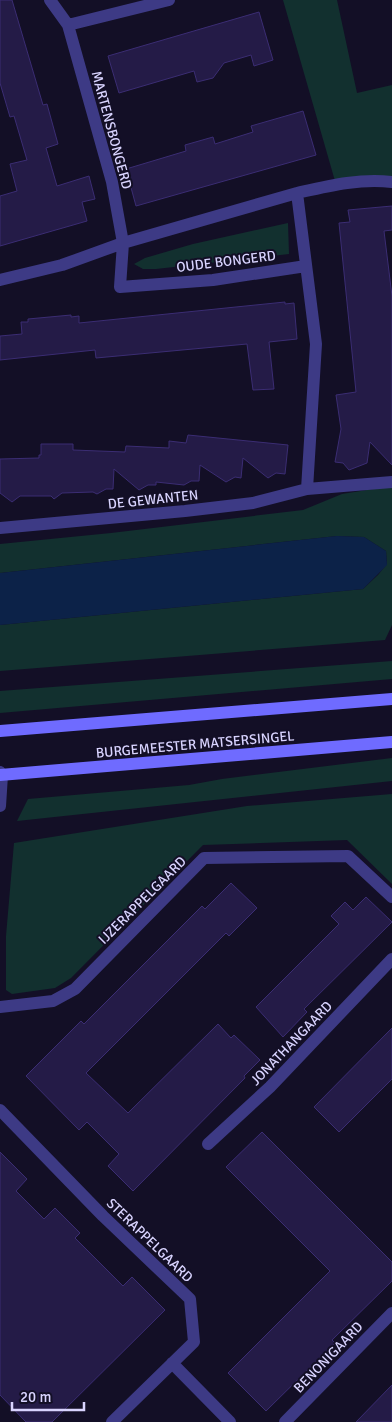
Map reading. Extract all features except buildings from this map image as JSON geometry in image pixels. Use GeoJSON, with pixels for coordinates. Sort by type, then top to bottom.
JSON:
{"type":"FeatureCollection","features":[{"type":"Feature","properties":{"kind":"main road","name":"BURGEMEESTER MATSERSINGEL"},"geometry":{"type":"LineString","coordinates":[[0,731],[392,699]]}},
{"type":"Feature","properties":{"kind":"main road","name":"BURGEMEESTER MATSERSINGEL"},"geometry":{"type":"LineString","coordinates":[[0,774],[392,742]]}},
{"type":"Feature","properties":{"kind":"street","name":"MARTENSBONGERD"},"geometry":{"type":"LineString","coordinates":[[50,0],[68,25],[112,182],[123,243]]}},
{"type":"Feature","properties":{"kind":"street"},"geometry":{"type":"LineString","coordinates":[[68,25],[169,0]]}},
{"type":"Feature","properties":{"kind":"street"},"geometry":{"type":"LineString","coordinates":[[0,280],[62,265],[123,243],[297,193],[331,185],[378,181],[392,182]]}},
{"type":"Feature","properties":{"kind":"street"},"geometry":{"type":"LineString","coordinates":[[297,193],[316,344],[307,489]]}},
{"type":"Feature","properties":{"kind":"street","name":"OUDE BONGERD"},"geometry":{"type":"LineString","coordinates":[[123,243],[120,287],[214,280],[306,266]]}},
{"type":"Feature","properties":{"kind":"street","name":"DE GEWANTEN"},"geometry":{"type":"LineString","coordinates":[[0,528],[253,503],[307,489],[392,482]]}},
{"type":"Feature","properties":{"kind":"street"},"geometry":{"type":"LineString","coordinates":[[0,774],[0,806]]}},
{"type":"Feature","properties":{"kind":"street","name":"IJZERAPPELGAARD"},"geometry":{"type":"LineString","coordinates":[[0,1007],[53,1001],[74,990],[204,858],[348,856],[392,898]]}},
{"type":"Feature","properties":{"kind":"street","name":"JONATHANGAARD"},"geometry":{"type":"LineString","coordinates":[[208,1144],[270,1087],[392,959]]}},
{"type":"Feature","properties":{"kind":"street","name":"STERAPPELGAARD"},"geometry":{"type":"LineString","coordinates":[[0,1110],[103,1216],[190,1299],[194,1342],[112,1422]]}},
{"type":"Feature","properties":{"kind":"street","name":"BENONIGAARD"},"geometry":{"type":"LineString","coordinates":[[285,1422],[392,1312]]}},
{"type":"Feature","properties":{"kind":"street"},"geometry":{"type":"LineString","coordinates":[[172,1364],[230,1422]]}},
{"type":"Feature","properties":{"kind":"green space"},"geometry":{"type":"Polygon","coordinates":[[[283,0],[337,0],[357,93],[392,85],[392,180],[335,181],[283,0]]]}},
{"type":"Feature","properties":{"kind":"green space"},"geometry":{"type":"Polygon","coordinates":[[[288,223],[289,254],[156,269],[143,269],[134,264],[145,258],[193,244],[288,223]]]}},
{"type":"Feature","properties":{"kind":"green space"},"geometry":{"type":"Polygon","coordinates":[[[392,486],[392,625],[385,640],[0,671],[0,625],[363,589],[387,564],[386,551],[364,537],[337,536],[0,573],[0,544],[303,510],[342,494],[392,486]]]}},
{"type":"Feature","properties":{"kind":"green space"},"geometry":{"type":"Polygon","coordinates":[[[392,661],[392,679],[0,713],[0,691],[392,661]]]}},
{"type":"Feature","properties":{"kind":"green space"},"geometry":{"type":"Polygon","coordinates":[[[392,758],[392,781],[17,821],[28,799],[189,785],[222,779],[392,758]]]}},
{"type":"Feature","properties":{"kind":"green space"},"geometry":{"type":"Polygon","coordinates":[[[392,794],[392,884],[347,840],[203,845],[71,978],[55,988],[12,994],[6,990],[6,936],[14,843],[247,806],[392,794]]]}},
{"type":"Feature","properties":{"kind":"water"},"geometry":{"type":"Polygon","coordinates":[[[337,536],[364,537],[386,551],[387,565],[363,589],[0,625],[0,573],[337,536]]]}}]}
